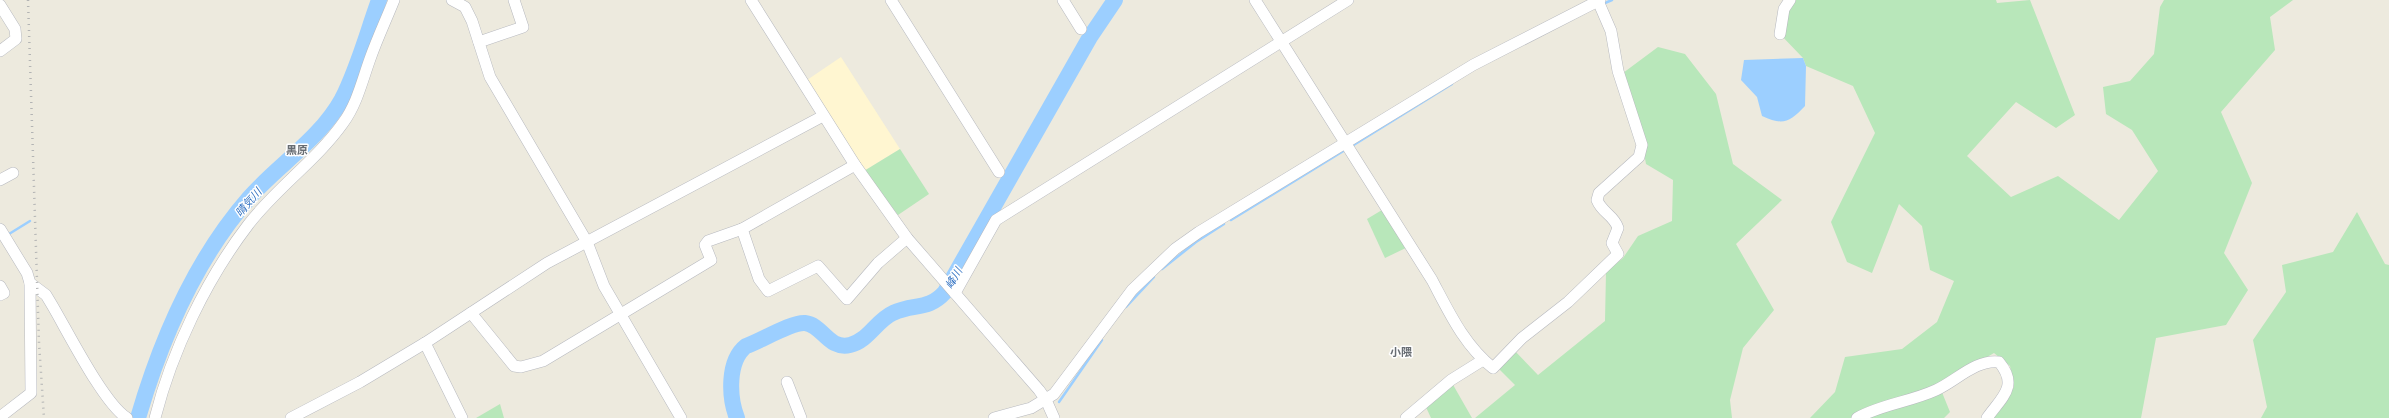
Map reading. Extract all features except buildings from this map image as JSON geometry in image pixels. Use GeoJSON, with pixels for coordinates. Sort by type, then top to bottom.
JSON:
{"type":"FeatureCollection","features":[{"type":"Feature","properties":{"kind":"street"},"geometry":{"type":"LineString","coordinates":[[155,418],[196,307],[248,224],[273,196],[319,153],[343,123],[354,106],[370,58],[394,0]]}},
{"type":"Feature","properties":{"kind":"street"},"geometry":{"type":"LineString","coordinates":[[452,0],[465,7],[472,21],[490,78],[587,242],[604,286],[681,418]]}},
{"type":"Feature","properties":{"kind":"street"},"geometry":{"type":"LineString","coordinates":[[479,42],[523,27],[514,0]]}},
{"type":"Feature","properties":{"kind":"street"},"geometry":{"type":"LineString","coordinates":[[751,0],[855,165],[908,238],[1046,400],[1054,418]]}},
{"type":"Feature","properties":{"kind":"street"},"geometry":{"type":"LineString","coordinates":[[891,0],[999,172]]}},
{"type":"Feature","properties":{"kind":"street"},"geometry":{"type":"LineString","coordinates":[[1063,0],[1081,29]]}},
{"type":"Feature","properties":{"kind":"street"},"geometry":{"type":"LineString","coordinates":[[994,418],[1031,408],[1046,400],[1062,386],[1132,290],[1175,249],[1199,232],[1345,143],[1473,65],[1599,1],[1611,31],[1618,71],[1642,145],[1639,157],[1599,193],[1597,200],[1601,209],[1616,221],[1618,228],[1612,243],[1618,254],[1568,302],[1522,338],[1493,368],[1483,360],[1456,327],[1432,280],[1345,143],[1281,42],[1255,0]]}},
{"type":"Feature","properties":{"kind":"street"},"geometry":{"type":"LineString","coordinates":[[955,293],[996,220],[1348,0]]}},
{"type":"Feature","properties":{"kind":"street"},"geometry":{"type":"LineString","coordinates":[[1780,34],[1784,9],[1790,0]]}},
{"type":"Feature","properties":{"kind":"street"},"geometry":{"type":"LineString","coordinates":[[0,5],[15,29],[16,39],[0,52]]}},
{"type":"Feature","properties":{"kind":"street"},"geometry":{"type":"LineString","coordinates":[[291,418],[360,382],[426,343],[547,263],[823,116]]}},
{"type":"Feature","properties":{"kind":"street"},"geometry":{"type":"LineString","coordinates":[[471,313],[514,366],[521,367],[543,361],[711,260],[705,245],[708,241],[742,229],[855,165]]}},
{"type":"Feature","properties":{"kind":"street"},"geometry":{"type":"LineString","coordinates":[[0,180],[12,173]]}},
{"type":"Feature","properties":{"kind":"street"},"geometry":{"type":"LineString","coordinates":[[742,229],[759,279],[768,291],[818,266],[847,299],[878,263],[908,238]]}},
{"type":"Feature","properties":{"kind":"street"},"geometry":{"type":"LineString","coordinates":[[0,417],[31,393],[30,282],[27,273],[1,232]]}},
{"type":"Feature","properties":{"kind":"street"},"geometry":{"type":"LineString","coordinates":[[30,282],[46,295],[100,386],[125,417]]}},
{"type":"Feature","properties":{"kind":"street"},"geometry":{"type":"LineString","coordinates":[[0,286],[4,293],[0,295]]}},
{"type":"Feature","properties":{"kind":"street"},"geometry":{"type":"LineString","coordinates":[[426,343],[462,418]]}},
{"type":"Feature","properties":{"kind":"street"},"geometry":{"type":"LineString","coordinates":[[1406,418],[1451,380],[1483,360]]}},
{"type":"Feature","properties":{"kind":"street"},"geometry":{"type":"LineString","coordinates":[[1857,418],[1896,402],[1920,397],[1932,392],[1982,363],[1999,362],[2008,372],[2010,381],[2007,389],[1987,418]]}},
{"type":"Feature","properties":{"kind":"street"},"geometry":{"type":"LineString","coordinates":[[787,382],[801,418]]}},
{"type":"Feature","properties":{"kind":"shaded area"},"geometry":{"type":"Polygon","coordinates":[[[841,57],[900,149],[864,171],[807,80],[841,57]]]}},
{"type":"Feature","properties":{"kind":"green space"},"geometry":{"type":"Polygon","coordinates":[[[1787,0],[1996,0],[1997,3],[2030,0],[2075,115],[2056,128],[2016,102],[1967,156],[2011,197],[2058,176],[2119,220],[2158,171],[2132,130],[2106,114],[2103,87],[2130,81],[2154,54],[2160,7],[2164,0],[2293,0],[2270,17],[2275,50],[2221,112],[2252,183],[2224,253],[2248,290],[2226,325],[2156,338],[2141,418],[1993,418],[2014,387],[2010,366],[1994,353],[1939,385],[1950,412],[1944,418],[1810,418],[1835,392],[1845,357],[1902,349],[1937,322],[1954,281],[1930,270],[1922,226],[1899,204],[1872,273],[1847,262],[1831,222],[1875,133],[1853,86],[1806,66],[1803,58],[1777,31],[1787,0]]]}},
{"type":"Feature","properties":{"kind":"green space"},"geometry":{"type":"Polygon","coordinates":[[[1658,47],[1685,54],[1716,94],[1733,164],[1782,200],[1736,244],[1774,310],[1743,348],[1730,400],[1732,418],[1475,418],[1515,385],[1499,369],[1514,350],[1538,375],[1605,321],[1606,272],[1623,258],[1638,236],[1672,221],[1673,180],[1646,164],[1639,125],[1623,73],[1658,47]]]}},
{"type":"Feature","properties":{"kind":"green space"},"geometry":{"type":"Polygon","coordinates":[[[900,149],[929,194],[898,215],[864,171],[900,149]]]}},
{"type":"Feature","properties":{"kind":"green space"},"geometry":{"type":"Polygon","coordinates":[[[1387,207],[1412,245],[1385,258],[1367,219],[1387,207]]]}},
{"type":"Feature","properties":{"kind":"green space"},"geometry":{"type":"Polygon","coordinates":[[[2357,212],[2385,264],[2389,265],[2389,418],[2261,418],[2267,407],[2253,340],[2286,292],[2282,265],[2333,252],[2357,212]]]}},
{"type":"Feature","properties":{"kind":"green space"},"geometry":{"type":"Polygon","coordinates":[[[1452,383],[1472,418],[1431,418],[1425,405],[1452,383]]]}},
{"type":"Feature","properties":{"kind":"green space"},"geometry":{"type":"Polygon","coordinates":[[[500,404],[504,418],[476,418],[500,404]]]}},
{"type":"Feature","properties":{"kind":"water"},"geometry":{"type":"Polygon","coordinates":[[[1803,58],[1806,66],[1805,106],[1795,116],[1786,121],[1775,121],[1762,116],[1757,97],[1741,80],[1744,60],[1803,58]]]}},
{"type":"Feature","properties":{"kind":"waterway","name":"晴気川"},"geometry":{"type":"LineString","coordinates":[[138,418],[157,359],[196,274],[229,222],[249,198],[311,139],[333,113],[342,99],[353,75],[379,0]]}},
{"type":"Feature","properties":{"kind":"waterway","name":"峰川"},"geometry":{"type":"LineString","coordinates":[[737,418],[732,400],[731,380],[735,361],[746,346],[799,323],[805,323],[817,328],[836,344],[842,346],[850,345],[862,339],[887,316],[901,310],[933,302],[945,292],[1090,37],[1115,0]]}},
{"type":"Feature","properties":{"kind":"waterway"},"geometry":{"type":"LineString","coordinates":[[1605,3],[1612,0]]}},
{"type":"Feature","properties":{"kind":"waterway"},"geometry":{"type":"LineString","coordinates":[[1352,146],[1452,84]]}},
{"type":"Feature","properties":{"kind":"waterway"},"geometry":{"type":"LineString","coordinates":[[1231,220],[1345,150]]}},
{"type":"Feature","properties":{"kind":"waterway"},"geometry":{"type":"LineString","coordinates":[[9,234],[30,221]]}},
{"type":"Feature","properties":{"kind":"waterway"},"geometry":{"type":"LineString","coordinates":[[1162,269],[1196,242],[1224,224]]}},
{"type":"Feature","properties":{"kind":"waterway"},"geometry":{"type":"LineString","coordinates":[[1126,307],[1154,277]]}},
{"type":"Feature","properties":{"kind":"waterway"},"geometry":{"type":"LineString","coordinates":[[1059,402],[1102,340]]}},
{"type":"Feature","properties":{"kind":"railway"},"geometry":{"type":"LineString","coordinates":[[28,0],[39,343],[44,418]]}},
{"type":"Feature","properties":{"kind":"district","name":"黒原"},"geometry":{"type":"Point","coordinates":[297,149]}},
{"type":"Feature","properties":{"kind":"district","name":"小隈"},"geometry":{"type":"Point","coordinates":[1401,351]}}]}
